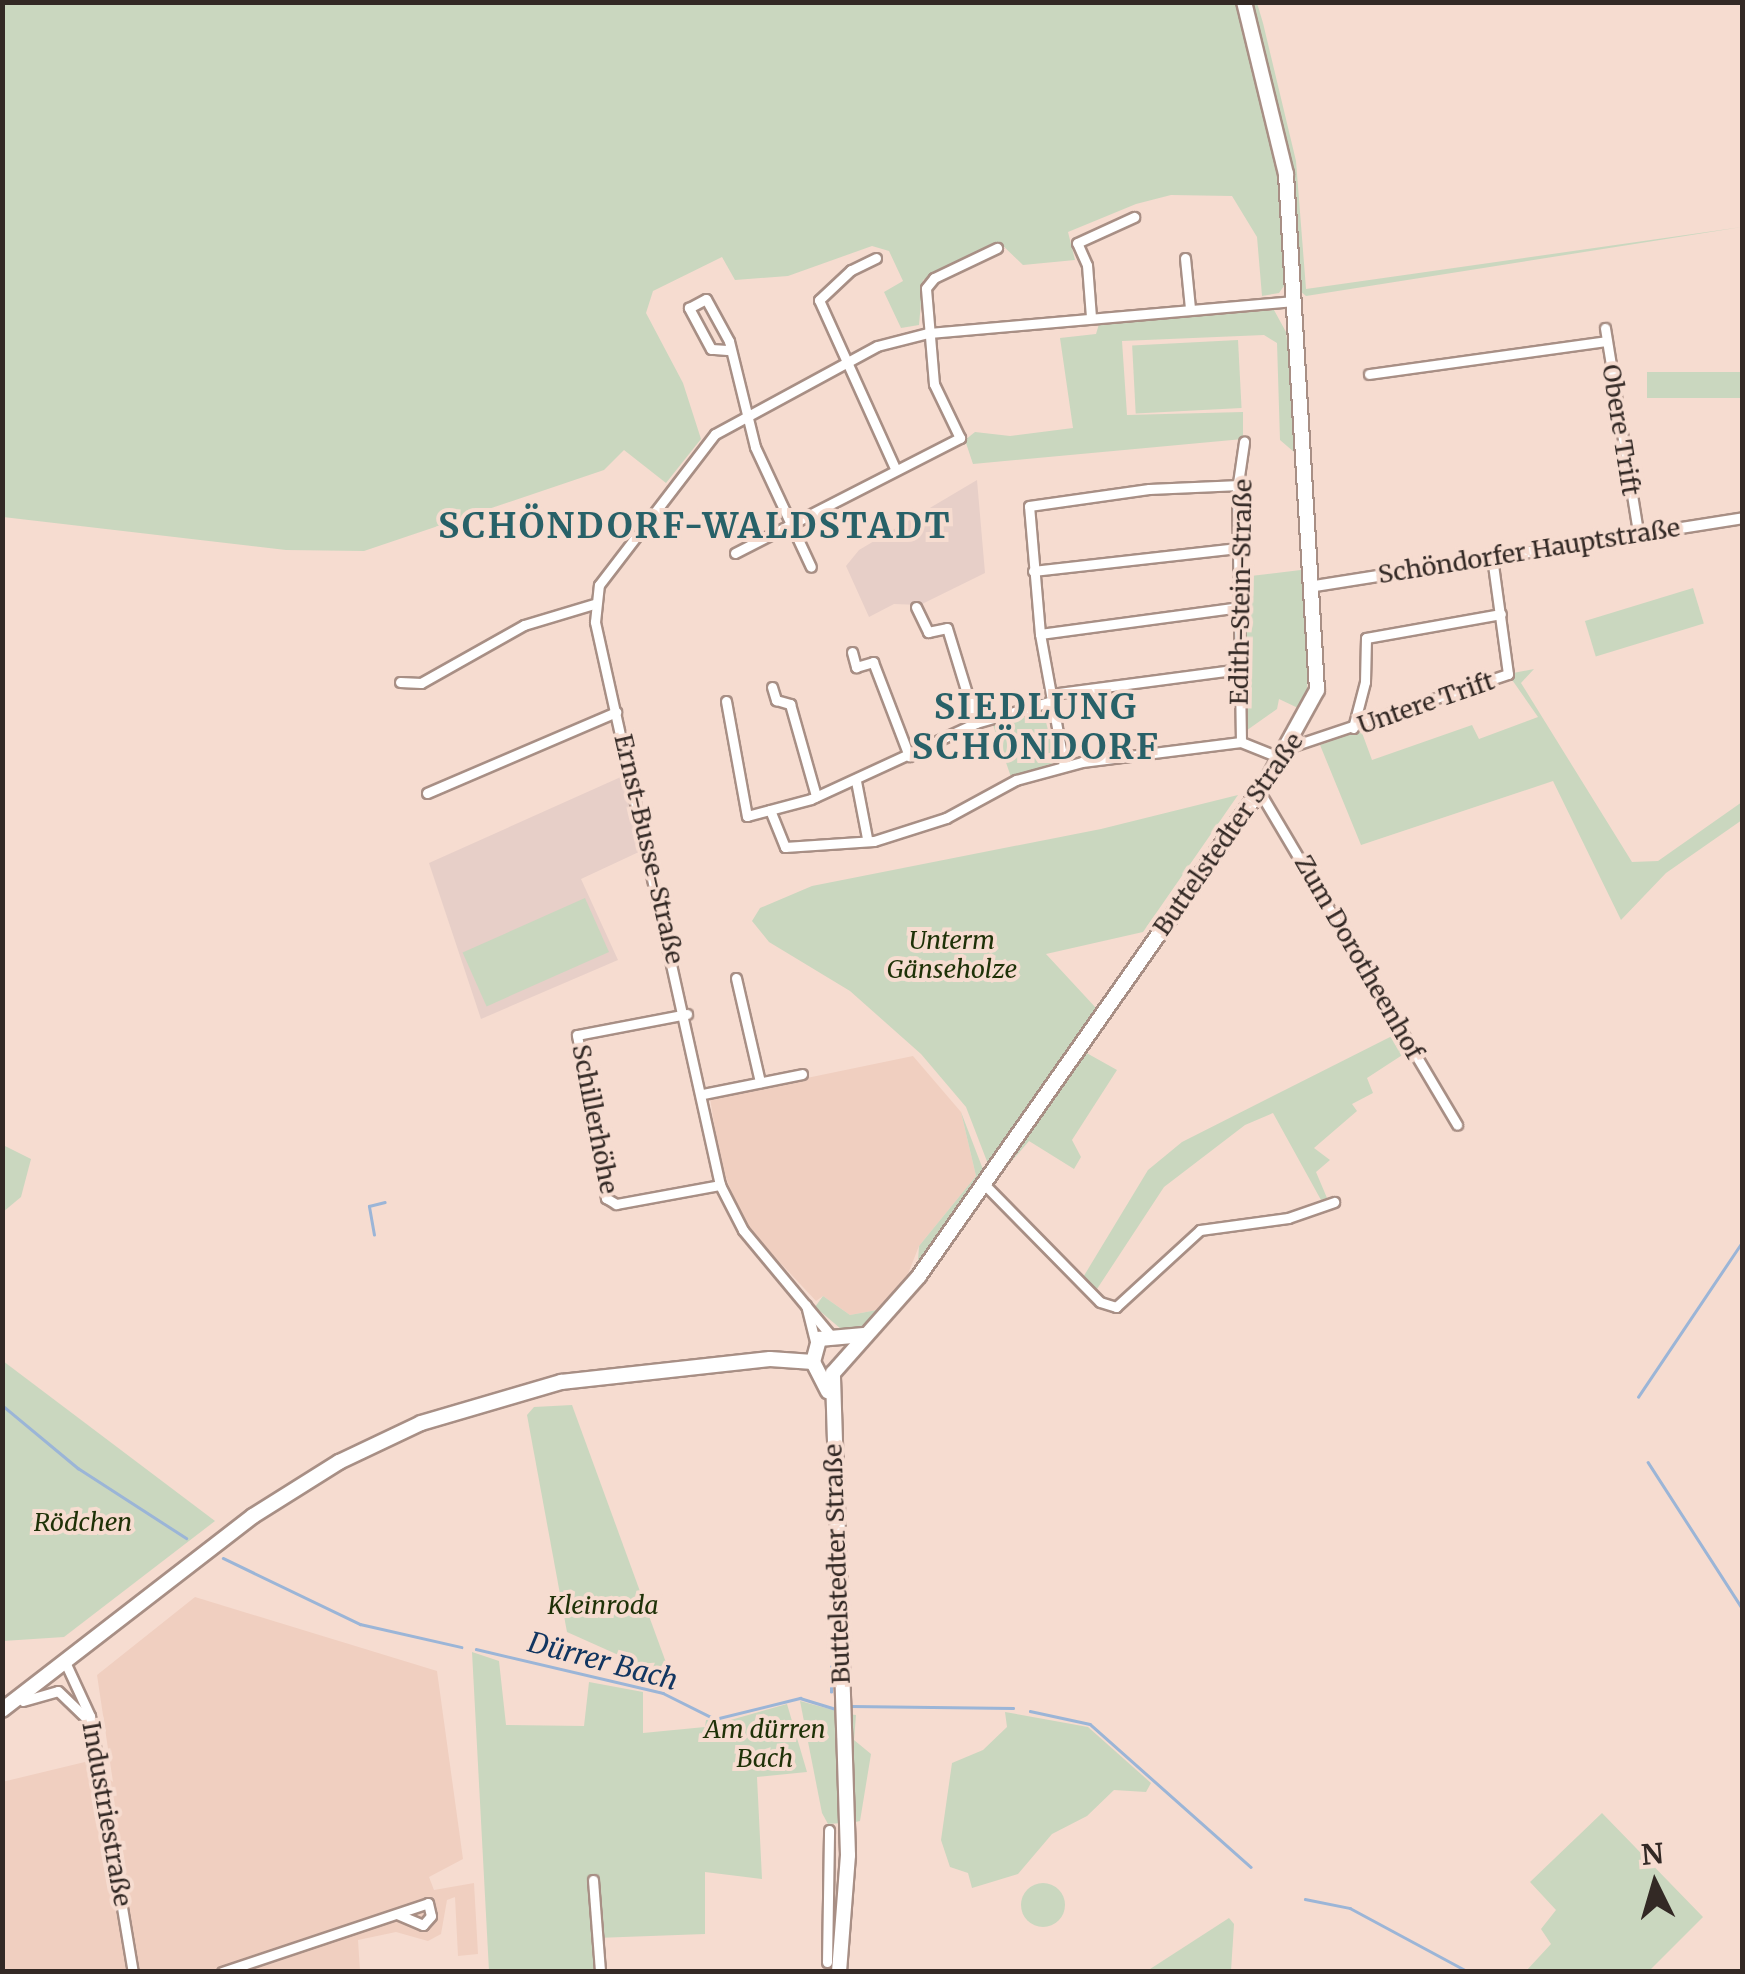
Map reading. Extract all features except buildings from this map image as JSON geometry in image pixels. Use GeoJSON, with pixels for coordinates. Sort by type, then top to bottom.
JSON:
{"type":"FeatureCollection","features":[{"type":"Feature","properties":{"kind":"main road","name":"Buttelstedter Straße"},"geometry":{"type":"LineString","coordinates":[[832,1967],[847,1819],[830,1397],[824,1358],[874,1331],[984,1184],[1259,791],[1284,753],[1319,681],[1316,586],[1278,132],[1244,2]]}},
{"type":"Feature","properties":{"kind":"main road"},"geometry":{"type":"LineString","coordinates":[[824,1358],[836,1339],[874,1331]]}},
{"type":"Feature","properties":{"kind":"main road"},"geometry":{"type":"LineString","coordinates":[[824,1358],[836,1339]]}},
{"type":"Feature","properties":{"kind":"main road"},"geometry":{"type":"LineString","coordinates":[[2,1711],[297,1486],[421,1423],[562,1382],[770,1359],[824,1358]]}},
{"type":"Feature","properties":{"kind":"street"},"geometry":{"type":"LineString","coordinates":[[1091,317],[1087,265],[1077,243],[1134,218]]}},
{"type":"Feature","properties":{"kind":"street"},"geometry":{"type":"LineString","coordinates":[[735,553],[960,438],[934,384],[928,333],[929,282],[997,248]]}},
{"type":"Feature","properties":{"kind":"street"},"geometry":{"type":"LineString","coordinates":[[876,258],[851,270],[819,300],[895,468]]}},
{"type":"Feature","properties":{"kind":"street"},"geometry":{"type":"LineString","coordinates":[[1185,258],[1190,308]]}},
{"type":"Feature","properties":{"kind":"street"},"geometry":{"type":"LineString","coordinates":[[727,350],[711,349],[689,308],[706,299],[729,340],[727,350],[750,412],[755,447],[811,567]]}},
{"type":"Feature","properties":{"kind":"street"},"geometry":{"type":"LineString","coordinates":[[400,682],[421,684],[524,625],[594,604],[606,574],[676,478],[716,434],[750,412],[897,339],[1091,317],[1293,301]]}},
{"type":"Feature","properties":{"kind":"street","name":"Obere Trift"},"geometry":{"type":"LineString","coordinates":[[1606,328],[1638,532]]}},
{"type":"Feature","properties":{"kind":"street"},"geometry":{"type":"LineString","coordinates":[[1369,374],[1607,341]]}},
{"type":"Feature","properties":{"kind":"street","name":"Edith-Stein-Straße"},"geometry":{"type":"LineString","coordinates":[[1241,742],[1238,548],[1244,442]]}},
{"type":"Feature","properties":{"kind":"street"},"geometry":{"type":"LineString","coordinates":[[1064,766],[1040,634],[1029,506],[1150,489],[1240,486]]}},
{"type":"Feature","properties":{"kind":"street","name":"Schöndorfer Hauptstraße"},"geometry":{"type":"LineString","coordinates":[[1316,586],[1742,518]]}},
{"type":"Feature","properties":{"kind":"street"},"geometry":{"type":"LineString","coordinates":[[1033,571],[1238,548]]}},
{"type":"Feature","properties":{"kind":"street","name":"Untere Trift"},"geometry":{"type":"LineString","coordinates":[[1284,753],[1503,678],[1509,669],[1492,557]]}},
{"type":"Feature","properties":{"kind":"street","name":"Ernst-Busse-Straße"},"geometry":{"type":"LineString","coordinates":[[594,604],[687,1014],[720,1184],[742,1230],[836,1339]]}},
{"type":"Feature","properties":{"kind":"street"},"geometry":{"type":"LineString","coordinates":[[916,607],[928,632],[947,628],[976,723]]}},
{"type":"Feature","properties":{"kind":"street"},"geometry":{"type":"LineString","coordinates":[[1040,634],[1240,608]]}},
{"type":"Feature","properties":{"kind":"street"},"geometry":{"type":"LineString","coordinates":[[1353,728],[1365,682],[1366,638],[1501,614]]}},
{"type":"Feature","properties":{"kind":"street"},"geometry":{"type":"LineString","coordinates":[[852,652],[856,667],[874,662],[909,756]]}},
{"type":"Feature","properties":{"kind":"street"},"geometry":{"type":"LineString","coordinates":[[726,701],[747,816],[856,781],[976,723],[1052,697],[1240,669]]}},
{"type":"Feature","properties":{"kind":"street"},"geometry":{"type":"LineString","coordinates":[[772,686],[776,700],[790,704],[816,796]]}},
{"type":"Feature","properties":{"kind":"street"},"geometry":{"type":"LineString","coordinates":[[427,792],[616,712]]}},
{"type":"Feature","properties":{"kind":"street"},"geometry":{"type":"LineString","coordinates":[[770,810],[785,847],[866,838],[932,823],[1004,785],[1064,766],[1241,742],[1284,753]]}},
{"type":"Feature","properties":{"kind":"street"},"geometry":{"type":"LineString","coordinates":[[856,781],[866,838]]}},
{"type":"Feature","properties":{"kind":"street","name":"Zum Dorotheenhof"},"geometry":{"type":"LineString","coordinates":[[1259,791],[1457,1125]]}},
{"type":"Feature","properties":{"kind":"street"},"geometry":{"type":"LineString","coordinates":[[736,978],[760,1082]]}},
{"type":"Feature","properties":{"kind":"street","name":"Schillerhöhe"},"geometry":{"type":"LineString","coordinates":[[687,1014],[576,1035],[606,1198],[616,1204],[720,1184]]}},
{"type":"Feature","properties":{"kind":"street"},"geometry":{"type":"LineString","coordinates":[[703,1094],[802,1074]]}},
{"type":"Feature","properties":{"kind":"street"},"geometry":{"type":"LineString","coordinates":[[984,1184],[1110,1307],[1126,1303],[1200,1230],[1288,1218],[1334,1202]]}},
{"type":"Feature","properties":{"kind":"street","name":"Ernst-Busse-Straße"},"geometry":{"type":"LineString","coordinates":[[805,1302],[824,1358]]}},
{"type":"Feature","properties":{"kind":"street","name":"Industriestraße"},"geometry":{"type":"LineString","coordinates":[[64,1662],[93,1730],[133,1972]]}},
{"type":"Feature","properties":{"kind":"street"},"geometry":{"type":"LineString","coordinates":[[2,1711],[42,1692],[58,1691],[80,1706],[93,1730]]}},
{"type":"Feature","properties":{"kind":"street","name":"Buttelstedter Straße"},"geometry":{"type":"LineString","coordinates":[[829,1830],[832,1967]]}},
{"type":"Feature","properties":{"kind":"street"},"geometry":{"type":"LineString","coordinates":[[593,1880],[600,1972]]}},
{"type":"Feature","properties":{"kind":"street"},"geometry":{"type":"LineString","coordinates":[[222,1972],[428,1903],[426,1924],[397,1914]]}},
{"type":"Feature","properties":{"kind":"shaded area"},"geometry":{"type":"Polygon","coordinates":[[[977,480],[985,573],[920,605],[894,604],[869,617],[846,566],[859,550],[977,480]]]}},
{"type":"Feature","properties":{"kind":"shaded area"},"geometry":{"type":"Polygon","coordinates":[[[623,776],[641,851],[581,879],[618,960],[481,1019],[429,863],[623,776]]]}},
{"type":"Feature","properties":{"kind":"shaded area"},"geometry":{"type":"Polygon","coordinates":[[[913,1056],[961,1112],[976,1176],[919,1246],[906,1279],[877,1310],[850,1315],[823,1296],[816,1301],[744,1224],[720,1162],[710,1098],[913,1056]]]}},
{"type":"Feature","properties":{"kind":"shaded area"},"geometry":{"type":"Polygon","coordinates":[[[195,1597],[437,1671],[463,1859],[429,1877],[434,1890],[474,1883],[478,1954],[458,1956],[455,1897],[447,1900],[441,1934],[428,1941],[396,1932],[358,1940],[360,1971],[3,1971],[2,1782],[89,1761],[113,1782],[97,1675],[195,1597]]]}},
{"type":"Feature","properties":{"kind":"green space"},"geometry":{"type":"Polygon","coordinates":[[[3,3],[1239,3],[1280,166],[1286,283],[1279,293],[1262,296],[1257,237],[1232,196],[1171,195],[1136,204],[1068,232],[1075,260],[1023,265],[1000,243],[923,280],[919,325],[901,328],[884,292],[903,281],[889,251],[872,246],[788,276],[735,280],[722,257],[653,291],[646,313],[683,383],[701,439],[666,483],[624,450],[604,470],[364,551],[286,550],[3,517],[3,3]]]}},
{"type":"Feature","properties":{"kind":"green space"},"geometry":{"type":"Polygon","coordinates":[[[1249,3],[1257,3],[1263,23],[1296,161],[1306,289],[1742,227],[1306,296],[1300,291],[1288,161],[1249,3]]]}},
{"type":"Feature","properties":{"kind":"green space"},"geometry":{"type":"Polygon","coordinates":[[[1274,310],[1286,332],[1301,458],[1280,440],[1277,343],[1264,335],[1122,341],[1127,415],[1243,412],[1243,439],[973,464],[965,440],[975,432],[1010,436],[1073,428],[1060,338],[1096,334],[1099,324],[1274,310]]]}},
{"type":"Feature","properties":{"kind":"green space"},"geometry":{"type":"Polygon","coordinates":[[[1238,340],[1242,408],[1136,413],[1132,346],[1238,340]]]}},
{"type":"Feature","properties":{"kind":"green space"},"geometry":{"type":"Polygon","coordinates":[[[1647,372],[1742,372],[1742,398],[1647,398],[1647,372]]]}},
{"type":"Feature","properties":{"kind":"green space"},"geometry":{"type":"Polygon","coordinates":[[[1309,569],[1307,699],[1298,708],[1279,699],[1277,709],[1243,733],[1242,697],[1250,696],[1241,678],[1242,577],[1309,569]]]}},
{"type":"Feature","properties":{"kind":"green space"},"geometry":{"type":"Polygon","coordinates":[[[1693,588],[1704,623],[1596,656],[1585,621],[1693,588]]]}},
{"type":"Feature","properties":{"kind":"green space"},"geometry":{"type":"Polygon","coordinates":[[[1534,669],[1521,683],[1632,862],[1658,861],[1742,802],[1742,820],[1666,873],[1621,920],[1553,781],[1361,845],[1320,745],[1361,730],[1372,760],[1472,725],[1479,739],[1538,717],[1508,674],[1534,669]]]}},
{"type":"Feature","properties":{"kind":"green space"},"geometry":{"type":"Polygon","coordinates":[[[1043,710],[1056,762],[1011,777],[992,722],[1043,710]]]}},
{"type":"Feature","properties":{"kind":"green space","name":"Unterm Gänseholze"},"geometry":{"type":"Polygon","coordinates":[[[1238,795],[1143,932],[1046,954],[1096,1008],[988,1164],[966,1107],[921,1054],[850,991],[769,942],[752,921],[760,908],[812,886],[1101,829],[1238,795]]]}},
{"type":"Feature","properties":{"kind":"green space"},"geometry":{"type":"Polygon","coordinates":[[[585,898],[609,952],[487,1006],[463,953],[585,898]]]}},
{"type":"Feature","properties":{"kind":"green space"},"geometry":{"type":"Polygon","coordinates":[[[1400,1032],[1410,1050],[1367,1078],[1373,1093],[1352,1104],[1357,1111],[1314,1148],[1330,1160],[1316,1172],[1327,1198],[1321,1200],[1273,1113],[1245,1125],[1164,1187],[1097,1289],[1082,1279],[1148,1170],[1182,1142],[1400,1032]]]}},
{"type":"Feature","properties":{"kind":"green space"},"geometry":{"type":"Polygon","coordinates":[[[1083,1051],[1117,1070],[1072,1140],[1081,1157],[1074,1169],[1029,1141],[993,1183],[1083,1051]]]}},
{"type":"Feature","properties":{"kind":"green space"},"geometry":{"type":"Polygon","coordinates":[[[961,1112],[984,1172],[918,1261],[919,1246],[976,1176],[961,1112]]]}},
{"type":"Feature","properties":{"kind":"green space"},"geometry":{"type":"Polygon","coordinates":[[[3,1145],[31,1159],[21,1197],[3,1212],[3,1145]]]}},
{"type":"Feature","properties":{"kind":"green space"},"geometry":{"type":"Polygon","coordinates":[[[908,1279],[879,1317],[847,1334],[815,1307],[823,1296],[850,1315],[877,1310],[908,1279]]]}},
{"type":"Feature","properties":{"kind":"green space","name":"Rödchen"},"geometry":{"type":"Polygon","coordinates":[[[3,1361],[215,1521],[64,1637],[3,1641],[3,1361]]]}},
{"type":"Feature","properties":{"kind":"green space","name":"Kleinroda"},"geometry":{"type":"Polygon","coordinates":[[[572,1405],[672,1679],[567,1632],[527,1415],[534,1407],[572,1405]]]}},
{"type":"Feature","properties":{"kind":"green space","name":"Am dürren Bach"},"geometry":{"type":"Polygon","coordinates":[[[472,1652],[499,1661],[506,1725],[584,1726],[589,1682],[643,1692],[643,1733],[705,1727],[706,1720],[727,1721],[787,1704],[807,1772],[757,1777],[762,1879],[705,1872],[705,1934],[596,1938],[597,1971],[489,1971],[472,1652]]]}},
{"type":"Feature","properties":{"kind":"green space"},"geometry":{"type":"Polygon","coordinates":[[[800,1701],[837,1711],[842,1823],[828,1824],[822,1813],[800,1701]]]}},
{"type":"Feature","properties":{"kind":"green space"},"geometry":{"type":"Polygon","coordinates":[[[1005,1712],[1088,1727],[1151,1783],[1146,1792],[1114,1790],[1087,1816],[1052,1834],[1018,1874],[972,1888],[968,1873],[950,1867],[941,1840],[952,1763],[983,1750],[1007,1727],[1005,1712]]]}},
{"type":"Feature","properties":{"kind":"green space"},"geometry":{"type":"Polygon","coordinates":[[[847,1714],[856,1715],[854,1740],[871,1754],[860,1821],[851,1823],[847,1714]]]}},
{"type":"Feature","properties":{"kind":"green space"},"geometry":{"type":"Polygon","coordinates":[[[1602,1813],[1703,1917],[1649,1971],[1526,1971],[1551,1944],[1541,1929],[1556,1910],[1530,1882],[1602,1813]]]}},
{"type":"Feature","properties":{"kind":"green space"},"geometry":{"type":"Polygon","coordinates":[[[1043,1883],[1058,1890],[1065,1905],[1058,1920],[1043,1927],[1028,1920],[1021,1905],[1028,1890],[1043,1883]]]}},
{"type":"Feature","properties":{"kind":"green space"},"geometry":{"type":"Polygon","coordinates":[[[1229,1918],[1234,1924],[1231,1971],[1147,1971],[1229,1918]]]}},
{"type":"Feature","properties":{"kind":"waterway"},"geometry":{"type":"LineString","coordinates":[[374,1235],[369,1206],[385,1202]]}},
{"type":"Feature","properties":{"kind":"waterway"},"geometry":{"type":"LineString","coordinates":[[1638,1397],[1742,1242]]}},
{"type":"Feature","properties":{"kind":"waterway","name":"Dürrer Bach"},"geometry":{"type":"LineString","coordinates":[[2,1405],[78,1468],[186,1538]]}},
{"type":"Feature","properties":{"kind":"waterway"},"geometry":{"type":"LineString","coordinates":[[1648,1462],[1742,1608]]}},
{"type":"Feature","properties":{"kind":"waterway","name":"Dürrer Bach"},"geometry":{"type":"LineString","coordinates":[[223,1558],[360,1624],[461,1647]]}},
{"type":"Feature","properties":{"kind":"waterway","name":"Dürrer Bach"},"geometry":{"type":"LineString","coordinates":[[476,1649],[663,1693],[715,1719],[800,1698],[835,1709]]}},
{"type":"Feature","properties":{"kind":"waterway"},"geometry":{"type":"LineString","coordinates":[[831,1667],[831,1692]]}},
{"type":"Feature","properties":{"kind":"waterway","name":"Dürrer Bach"},"geometry":{"type":"LineString","coordinates":[[851,1706],[1013,1708]]}},
{"type":"Feature","properties":{"kind":"waterway","name":"Dürrer Bach"},"geometry":{"type":"LineString","coordinates":[[1030,1711],[1090,1724],[1251,1867]]}},
{"type":"Feature","properties":{"kind":"waterway","name":"Dürrer Bach"},"geometry":{"type":"LineString","coordinates":[[1305,1899],[1350,1908],[1469,1972]]}},
{"type":"Feature","properties":{"kind":"district","name":"SCHÖNDORF-WALDSTADT"},"geometry":{"type":"Point","coordinates":[695,526]}},
{"type":"Feature","properties":{"kind":"district","name":"SIEDLUNG SCHÖNDORF"},"geometry":{"type":"Point","coordinates":[1036,727]}}]}
